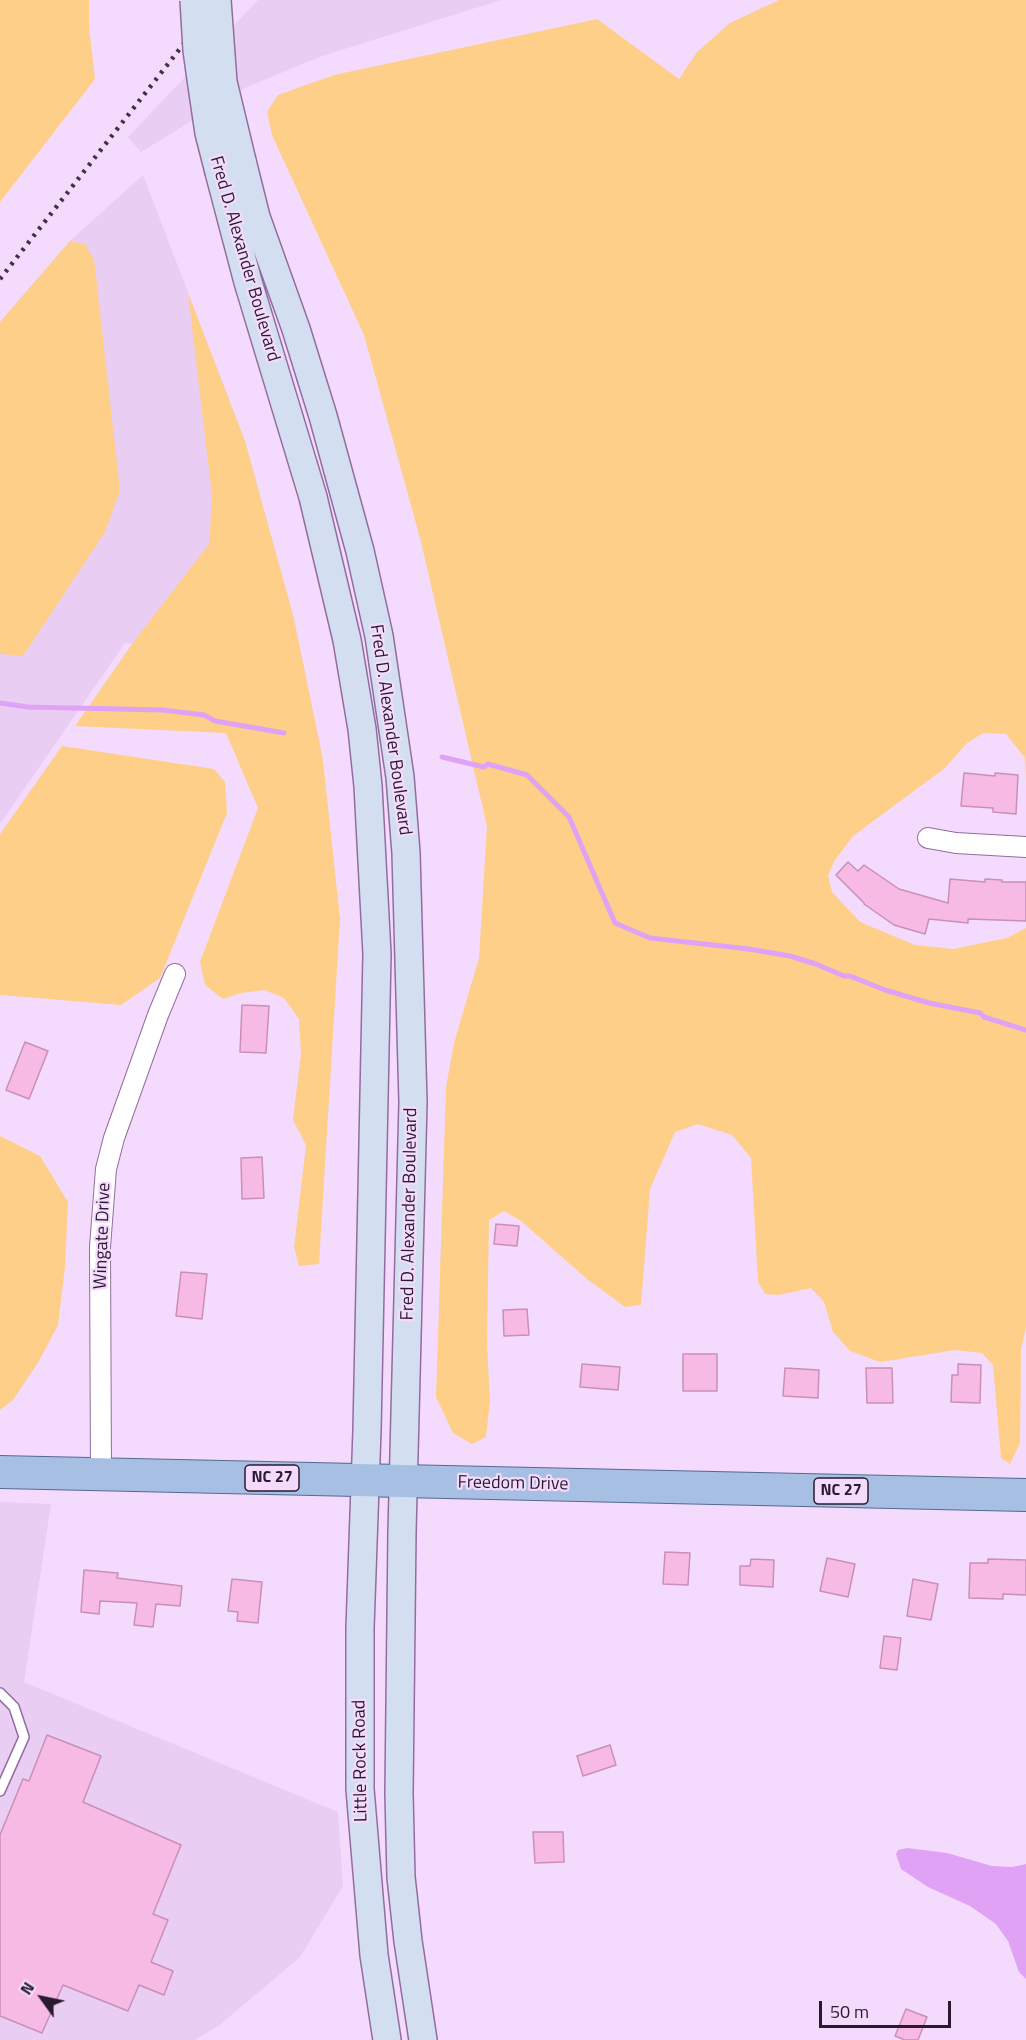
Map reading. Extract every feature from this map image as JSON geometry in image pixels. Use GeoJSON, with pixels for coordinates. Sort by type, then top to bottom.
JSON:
{"type":"FeatureCollection","features":[{"type":"Feature","properties":{"kind":"main road","name":"Fred D. Alexander Boulevard"},"geometry":{"type":"LineString","coordinates":[[194,0],[197,51],[209,133],[256,217],[296,329],[358,541],[379,636],[400,777],[406,864],[413,1102],[404,1481]]}},
{"type":"Feature","properties":{"kind":"main road","name":"Fred D. Alexander Boulevard"},"geometry":{"type":"LineString","coordinates":[[217,0],[230,167],[248,282],[318,517],[347,640],[362,729],[368,786],[377,954],[365,1480]]}},
{"type":"Feature","properties":{"kind":"main road","name":"Freedom Drive"},"geometry":{"type":"LineString","coordinates":[[0,1472],[1026,1495]]}},
{"type":"Feature","properties":{"kind":"main road","name":"Little Rock Road"},"geometry":{"type":"LineString","coordinates":[[365,1480],[360,1628],[360,1790],[373,1945],[387,2040]]}},
{"type":"Feature","properties":{"kind":"main road","name":"Little Rock Road"},"geometry":{"type":"LineString","coordinates":[[404,1481],[399,1705],[401,1865],[408,1941],[423,2040]]}},
{"type":"Feature","properties":{"kind":"street"},"geometry":{"type":"LineString","coordinates":[[928,838],[956,843],[1026,846]]}},
{"type":"Feature","properties":{"kind":"street","name":"Wingate Drive"},"geometry":{"type":"LineString","coordinates":[[101,1475],[100,1247],[106,1169],[118,1127],[175,974]]}},
{"type":"Feature","properties":{"kind":"lane"},"geometry":{"type":"LineString","coordinates":[[0,1693],[14,1707],[24,1737],[0,1791]]}},
{"type":"Feature","properties":{"kind":"shaded area"},"geometry":{"type":"Polygon","coordinates":[[[0,0],[89,0],[89,27],[95,79],[0,202],[0,0]]]}},
{"type":"Feature","properties":{"kind":"shaded area"},"geometry":{"type":"Polygon","coordinates":[[[258,0],[501,0],[322,56],[247,87],[141,152],[128,137],[258,0]]]}},
{"type":"Feature","properties":{"kind":"shaded area"},"geometry":{"type":"Polygon","coordinates":[[[779,0],[1026,0],[1026,780],[1025,758],[1006,734],[983,733],[967,743],[945,768],[853,836],[835,860],[828,875],[832,892],[860,922],[915,945],[953,949],[1007,938],[1026,928],[1026,1327],[1021,1349],[1020,1443],[1010,1464],[1001,1458],[993,1365],[982,1353],[955,1350],[880,1362],[850,1351],[833,1332],[824,1302],[811,1288],[779,1295],[765,1294],[758,1282],[751,1158],[732,1135],[698,1124],[675,1132],[650,1189],[641,1305],[625,1307],[587,1279],[521,1221],[504,1211],[489,1220],[487,1344],[490,1401],[486,1437],[472,1444],[453,1433],[436,1397],[446,1087],[454,1043],[479,958],[487,826],[420,538],[364,335],[272,135],[267,112],[278,95],[334,75],[597,19],[679,79],[697,52],[730,23],[779,0]]]}},
{"type":"Feature","properties":{"kind":"shaded area"},"geometry":{"type":"Polygon","coordinates":[[[143,175],[245,441],[294,619],[323,760],[306,918],[191,651],[125,643],[0,824],[0,322],[70,241],[143,175]]]}},
{"type":"Feature","properties":{"kind":"shaded area"},"geometry":{"type":"Polygon","coordinates":[[[70,241],[85,244],[94,259],[120,490],[105,532],[23,656],[0,654],[0,322],[70,241]]]}},
{"type":"Feature","properties":{"kind":"shaded area"},"geometry":{"type":"Polygon","coordinates":[[[188,293],[245,441],[294,619],[323,760],[340,919],[319,1264],[299,1266],[294,1247],[306,1145],[293,1120],[301,1054],[299,1019],[284,998],[264,990],[241,993],[223,999],[205,985],[200,962],[258,808],[226,733],[75,726],[132,644],[209,544],[212,496],[188,293]]]}},
{"type":"Feature","properties":{"kind":"shaded area"},"geometry":{"type":"Polygon","coordinates":[[[62,746],[214,769],[225,782],[227,813],[160,978],[121,1005],[0,995],[0,834],[62,746]]]}},
{"type":"Feature","properties":{"kind":"shaded area"},"geometry":{"type":"Polygon","coordinates":[[[0,1136],[40,1156],[68,1202],[65,1267],[58,1325],[39,1361],[13,1400],[0,1410],[0,1136]]]}},
{"type":"Feature","properties":{"kind":"shaded area"},"geometry":{"type":"Polygon","coordinates":[[[0,1502],[51,1504],[24,1682],[338,1812],[343,1886],[300,1957],[221,2024],[195,2040],[0,2040],[0,1502]]]}},
{"type":"Feature","properties":{"kind":"shaded area"},"geometry":{"type":"Polygon","coordinates":[[[907,1848],[947,1853],[992,1866],[1012,1867],[1026,1864],[1026,1979],[1019,1972],[1008,1941],[996,1924],[970,1906],[928,1887],[901,1869],[896,1854],[898,1850],[907,1848]]]}},
{"type":"Feature","properties":{"kind":"building"},"geometry":{"type":"Polygon","coordinates":[[[964,773],[995,776],[995,773],[1018,775],[1016,814],[993,812],[993,808],[961,806],[964,773]]]}},
{"type":"Feature","properties":{"kind":"building"},"geometry":{"type":"Polygon","coordinates":[[[848,862],[858,871],[864,865],[899,889],[948,903],[950,879],[1026,882],[1026,921],[968,919],[968,923],[929,919],[925,934],[894,925],[864,904],[836,875],[848,862]]]}},
{"type":"Feature","properties":{"kind":"building"},"geometry":{"type":"Polygon","coordinates":[[[242,1005],[269,1006],[266,1053],[240,1052],[242,1005]]]}},
{"type":"Feature","properties":{"kind":"building"},"geometry":{"type":"Polygon","coordinates":[[[25,1042],[48,1051],[29,1099],[6,1090],[25,1042]]]}},
{"type":"Feature","properties":{"kind":"building"},"geometry":{"type":"Polygon","coordinates":[[[262,1157],[264,1198],[242,1199],[241,1158],[262,1157]]]}},
{"type":"Feature","properties":{"kind":"building"},"geometry":{"type":"Polygon","coordinates":[[[496,1224],[519,1226],[517,1246],[494,1244],[496,1224]]]}},
{"type":"Feature","properties":{"kind":"building"},"geometry":{"type":"Polygon","coordinates":[[[181,1272],[207,1274],[202,1319],[176,1316],[181,1272]]]}},
{"type":"Feature","properties":{"kind":"building"},"geometry":{"type":"Polygon","coordinates":[[[527,1309],[529,1335],[504,1336],[503,1310],[527,1309]]]}},
{"type":"Feature","properties":{"kind":"building"},"geometry":{"type":"Polygon","coordinates":[[[683,1354],[717,1354],[717,1391],[683,1391],[683,1354]]]}},
{"type":"Feature","properties":{"kind":"building"},"geometry":{"type":"Polygon","coordinates":[[[582,1364],[620,1367],[618,1390],[580,1387],[582,1364]]]}},
{"type":"Feature","properties":{"kind":"building"},"geometry":{"type":"Polygon","coordinates":[[[958,1364],[981,1365],[980,1403],[951,1402],[952,1375],[958,1375],[958,1364]]]}},
{"type":"Feature","properties":{"kind":"building"},"geometry":{"type":"Polygon","coordinates":[[[785,1368],[819,1370],[818,1398],[783,1396],[785,1368]]]}},
{"type":"Feature","properties":{"kind":"building"},"geometry":{"type":"Polygon","coordinates":[[[866,1368],[892,1368],[893,1403],[867,1403],[866,1368]]]}},
{"type":"Feature","properties":{"kind":"building"},"geometry":{"type":"Polygon","coordinates":[[[665,1552],[690,1553],[688,1585],[663,1584],[665,1552]]]}},
{"type":"Feature","properties":{"kind":"building"},"geometry":{"type":"Polygon","coordinates":[[[827,1558],[855,1564],[848,1597],[820,1591],[827,1558]]]}},
{"type":"Feature","properties":{"kind":"building"},"geometry":{"type":"Polygon","coordinates":[[[751,1559],[774,1560],[773,1587],[740,1585],[740,1566],[750,1566],[751,1559]]]}},
{"type":"Feature","properties":{"kind":"building"},"geometry":{"type":"Polygon","coordinates":[[[988,1559],[1026,1560],[1026,1595],[1003,1594],[1003,1599],[969,1598],[970,1563],[988,1563],[988,1559]]]}},
{"type":"Feature","properties":{"kind":"building"},"geometry":{"type":"Polygon","coordinates":[[[84,1570],[118,1573],[117,1578],[182,1586],[180,1606],[156,1604],[153,1627],[134,1625],[137,1603],[100,1601],[99,1614],[81,1612],[84,1570]]]}},
{"type":"Feature","properties":{"kind":"building"},"geometry":{"type":"Polygon","coordinates":[[[232,1579],[262,1582],[258,1623],[237,1621],[238,1612],[228,1611],[232,1579]]]}},
{"type":"Feature","properties":{"kind":"building"},"geometry":{"type":"Polygon","coordinates":[[[913,1579],[938,1584],[931,1620],[907,1616],[913,1579]]]}},
{"type":"Feature","properties":{"kind":"building"},"geometry":{"type":"Polygon","coordinates":[[[884,1636],[901,1638],[897,1670],[880,1668],[884,1636]]]}},
{"type":"Feature","properties":{"kind":"building"},"geometry":{"type":"Polygon","coordinates":[[[47,1735],[101,1756],[83,1802],[181,1845],[153,1914],[168,1920],[151,1962],[173,1971],[164,1995],[139,1985],[128,2011],[63,1985],[42,2033],[0,2016],[0,1835],[23,1779],[29,1781],[47,1735]]]}},
{"type":"Feature","properties":{"kind":"building"},"geometry":{"type":"Polygon","coordinates":[[[610,1745],[616,1765],[583,1776],[577,1756],[610,1745]]]}},
{"type":"Feature","properties":{"kind":"building"},"geometry":{"type":"Polygon","coordinates":[[[533,1832],[563,1832],[564,1862],[535,1863],[533,1832]]]}},
{"type":"Feature","properties":{"kind":"building"},"geometry":{"type":"Polygon","coordinates":[[[906,2009],[927,2017],[918,2040],[905,2040],[895,2036],[906,2009]]]}},
{"type":"Feature","properties":{"kind":"waterway"},"geometry":{"type":"LineString","coordinates":[[0,703],[28,707],[163,710],[204,715],[215,721],[284,733]]}},
{"type":"Feature","properties":{"kind":"waterway"},"geometry":{"type":"LineString","coordinates":[[442,757],[484,767],[488,764],[527,775],[569,817],[615,923],[650,938],[790,956],[885,990],[929,1003],[980,1013],[984,1017],[1026,1030]]}},
{"type":"Feature","properties":{"kind":"railway"},"geometry":{"type":"LineString","coordinates":[[0,279],[218,0]]}}]}
